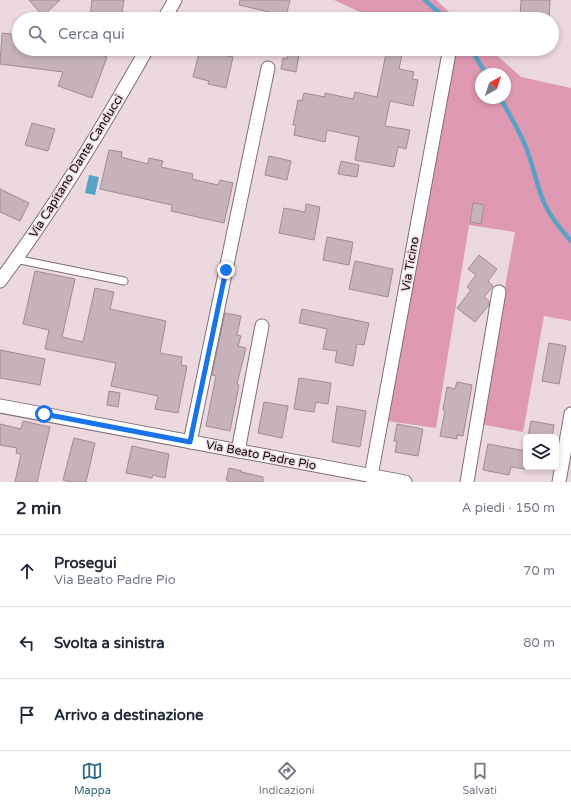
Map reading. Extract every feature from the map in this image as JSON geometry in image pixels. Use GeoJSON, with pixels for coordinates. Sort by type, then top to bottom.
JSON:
{"type":"FeatureCollection","features":[{"type":"Feature","properties":{"kind":"street"},"geometry":{"type":"LineString","coordinates":[[168,12],[175,0]]}},
{"type":"Feature","properties":{"kind":"street","name":"Via Capitano Dante Canducci"},"geometry":{"type":"LineString","coordinates":[[0,281],[90,148],[143,56]]}},
{"type":"Feature","properties":{"kind":"street","name":"Via Ticino"},"geometry":{"type":"LineString","coordinates":[[371,476],[448,56]]}},
{"type":"Feature","properties":{"kind":"street"},"geometry":{"type":"LineString","coordinates":[[190,442],[268,68]]}},
{"type":"Feature","properties":{"kind":"street"},"geometry":{"type":"LineString","coordinates":[[467,482],[499,292]]}},
{"type":"Feature","properties":{"kind":"street"},"geometry":{"type":"LineString","coordinates":[[238,451],[262,326]]}},
{"type":"Feature","properties":{"kind":"street","name":"Via Beato Padre Pio"},"geometry":{"type":"LineString","coordinates":[[0,406],[405,482]]}},
{"type":"Feature","properties":{"kind":"street"},"geometry":{"type":"LineString","coordinates":[[559,482],[571,414]]}},
{"type":"Feature","properties":{"kind":"lane"},"geometry":{"type":"LineString","coordinates":[[15,259],[124,281]]}},
{"type":"Feature","properties":{"kind":"shaded area"},"geometry":{"type":"Polygon","coordinates":[[[334,0],[436,0],[449,12],[360,12],[334,0]]]}},
{"type":"Feature","properties":{"kind":"shaded area"},"geometry":{"type":"Polygon","coordinates":[[[454,56],[498,56],[521,77],[571,88],[571,321],[544,316],[523,432],[480,424],[515,232],[469,225],[436,428],[387,421],[454,56]]]}},
{"type":"Feature","properties":{"kind":"water"},"geometry":{"type":"Polygon","coordinates":[[[89,175],[99,177],[95,195],[85,193],[89,175]]]}},
{"type":"Feature","properties":{"kind":"building"},"geometry":{"type":"Polygon","coordinates":[[[29,0],[60,0],[47,12],[40,12],[29,0]]]}},
{"type":"Feature","properties":{"kind":"building"},"geometry":{"type":"Polygon","coordinates":[[[92,0],[124,0],[122,12],[91,12],[92,0]]]}},
{"type":"Feature","properties":{"kind":"building"},"geometry":{"type":"Polygon","coordinates":[[[240,0],[290,0],[287,12],[269,12],[239,5],[240,0]]]}},
{"type":"Feature","properties":{"kind":"building"},"geometry":{"type":"Polygon","coordinates":[[[521,0],[550,0],[549,12],[520,12],[521,0]]]}},
{"type":"Feature","properties":{"kind":"building"},"geometry":{"type":"Polygon","coordinates":[[[2,33],[12,34],[12,56],[107,57],[92,98],[58,86],[63,72],[0,64],[2,33]]]}},
{"type":"Feature","properties":{"kind":"building"},"geometry":{"type":"Polygon","coordinates":[[[198,56],[233,57],[226,88],[208,84],[209,81],[193,77],[198,56]]]}},
{"type":"Feature","properties":{"kind":"building"},"geometry":{"type":"Polygon","coordinates":[[[287,56],[299,56],[296,72],[281,69],[283,58],[287,59],[287,56]]]}},
{"type":"Feature","properties":{"kind":"building"},"geometry":{"type":"Polygon","coordinates":[[[386,56],[402,56],[399,69],[414,72],[412,79],[418,80],[413,106],[390,101],[385,126],[410,130],[406,149],[398,147],[394,167],[355,160],[359,137],[327,130],[325,142],[294,135],[296,125],[293,125],[298,100],[302,101],[304,93],[325,97],[325,93],[353,99],[355,92],[377,97],[386,56]]]}},
{"type":"Feature","properties":{"kind":"building"},"geometry":{"type":"Polygon","coordinates":[[[32,123],[55,129],[48,151],[25,145],[32,123]]]}},
{"type":"Feature","properties":{"kind":"building"},"geometry":{"type":"Polygon","coordinates":[[[109,150],[122,152],[121,157],[148,164],[149,158],[163,161],[161,167],[193,174],[192,179],[218,185],[220,180],[233,183],[224,223],[171,211],[172,205],[100,189],[109,150]]]}},
{"type":"Feature","properties":{"kind":"building"},"geometry":{"type":"Polygon","coordinates":[[[269,156],[291,161],[287,180],[265,175],[269,156]]]}},
{"type":"Feature","properties":{"kind":"building"},"geometry":{"type":"Polygon","coordinates":[[[341,161],[359,165],[357,177],[338,174],[341,161]]]}},
{"type":"Feature","properties":{"kind":"building"},"geometry":{"type":"Polygon","coordinates":[[[0,189],[29,203],[20,221],[0,212],[0,189]]]}},
{"type":"Feature","properties":{"kind":"building"},"geometry":{"type":"Polygon","coordinates":[[[473,203],[484,205],[481,224],[470,222],[473,203]]]}},
{"type":"Feature","properties":{"kind":"building"},"geometry":{"type":"Polygon","coordinates":[[[306,204],[320,207],[314,240],[279,233],[284,208],[305,212],[306,204]]]}},
{"type":"Feature","properties":{"kind":"building"},"geometry":{"type":"Polygon","coordinates":[[[327,237],[353,242],[349,265],[323,260],[327,237]]]}},
{"type":"Feature","properties":{"kind":"building"},"geometry":{"type":"Polygon","coordinates":[[[479,255],[497,269],[488,281],[493,286],[484,297],[489,301],[489,305],[475,322],[457,308],[471,290],[467,287],[476,275],[468,269],[479,255]]]}},
{"type":"Feature","properties":{"kind":"building"},"geometry":{"type":"Polygon","coordinates":[[[355,261],[393,269],[388,297],[349,289],[355,261]]]}},
{"type":"Feature","properties":{"kind":"building"},"geometry":{"type":"Polygon","coordinates":[[[35,271],[75,279],[62,337],[83,342],[95,288],[114,292],[110,309],[166,321],[160,353],[182,357],[181,365],[187,366],[178,413],[155,409],[158,396],[111,386],[116,363],[45,349],[49,330],[23,324],[35,271]]]}},
{"type":"Feature","properties":{"kind":"building"},"geometry":{"type":"Polygon","coordinates":[[[302,309],[369,323],[364,345],[357,344],[353,366],[335,362],[337,351],[323,349],[327,329],[299,323],[302,309]]]}},
{"type":"Feature","properties":{"kind":"building"},"geometry":{"type":"Polygon","coordinates":[[[225,313],[241,316],[237,335],[241,336],[238,346],[246,348],[237,384],[239,385],[230,431],[206,426],[216,376],[212,375],[225,313]]]}},
{"type":"Feature","properties":{"kind":"building"},"geometry":{"type":"Polygon","coordinates":[[[549,343],[566,346],[559,384],[542,381],[549,343]]]}},
{"type":"Feature","properties":{"kind":"building"},"geometry":{"type":"Polygon","coordinates":[[[0,350],[45,359],[40,385],[0,378],[0,350]]]}},
{"type":"Feature","properties":{"kind":"building"},"geometry":{"type":"Polygon","coordinates":[[[299,378],[331,383],[328,404],[316,402],[314,412],[294,409],[299,378]]]}},
{"type":"Feature","properties":{"kind":"building"},"geometry":{"type":"Polygon","coordinates":[[[457,382],[472,385],[463,436],[457,435],[457,439],[440,436],[445,411],[443,410],[447,387],[455,389],[457,382]]]}},
{"type":"Feature","properties":{"kind":"building"},"geometry":{"type":"Polygon","coordinates":[[[109,391],[120,393],[118,407],[107,405],[109,391]]]}},
{"type":"Feature","properties":{"kind":"building"},"geometry":{"type":"Polygon","coordinates":[[[264,402],[288,406],[282,438],[258,433],[264,402]]]}},
{"type":"Feature","properties":{"kind":"building"},"geometry":{"type":"Polygon","coordinates":[[[337,406],[366,411],[360,447],[332,442],[337,406]]]}},
{"type":"Feature","properties":{"kind":"building"},"geometry":{"type":"Polygon","coordinates":[[[23,421],[50,427],[37,482],[15,482],[21,454],[16,453],[17,448],[0,445],[0,424],[21,429],[23,421]]]}},
{"type":"Feature","properties":{"kind":"building"},"geometry":{"type":"Polygon","coordinates":[[[531,421],[554,425],[552,434],[529,434],[531,421]]]}},
{"type":"Feature","properties":{"kind":"building"},"geometry":{"type":"Polygon","coordinates":[[[397,424],[423,429],[418,456],[395,452],[397,441],[394,441],[397,424]]]}},
{"type":"Feature","properties":{"kind":"building"},"geometry":{"type":"Polygon","coordinates":[[[74,438],[95,443],[86,482],[71,482],[63,480],[74,438]]]}},
{"type":"Feature","properties":{"kind":"building"},"geometry":{"type":"Polygon","coordinates":[[[488,444],[523,450],[523,469],[511,467],[509,475],[483,470],[488,444]]]}},
{"type":"Feature","properties":{"kind":"building"},"geometry":{"type":"Polygon","coordinates":[[[132,446],[169,454],[165,478],[153,475],[152,478],[126,473],[132,446]]]}},
{"type":"Feature","properties":{"kind":"building"},"geometry":{"type":"Polygon","coordinates":[[[229,468],[263,477],[263,482],[228,482],[228,480],[226,480],[229,468]]]}},
{"type":"Feature","properties":{"kind":"waterway"},"geometry":{"type":"LineString","coordinates":[[425,0],[438,12]]}},
{"type":"Feature","properties":{"kind":"waterway"},"geometry":{"type":"LineString","coordinates":[[475,56],[482,68]]}},
{"type":"Feature","properties":{"kind":"waterway"},"geometry":{"type":"LineString","coordinates":[[503,104],[525,145],[541,195],[547,208],[571,241]]}},
{"type":"Feature","properties":{"kind":"route"},"geometry":{"type":"LineString","coordinates":[[44,414],[190,442],[226,270]]}}]}
